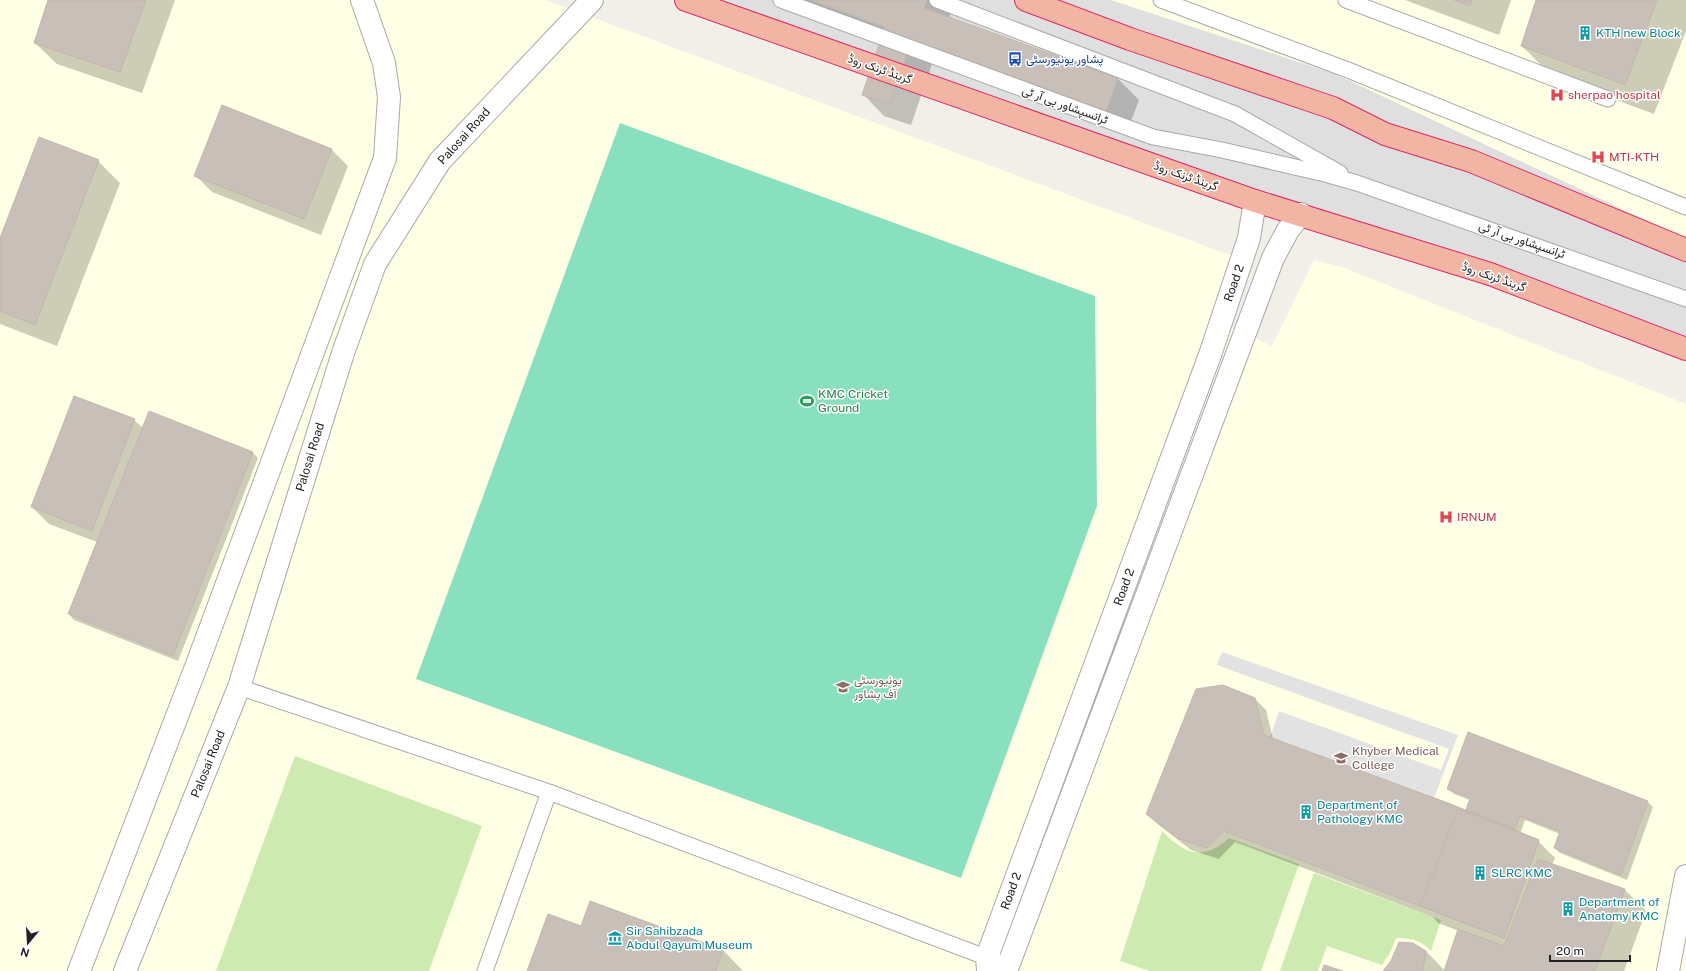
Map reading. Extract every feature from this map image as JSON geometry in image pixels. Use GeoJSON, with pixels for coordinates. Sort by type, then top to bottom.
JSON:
{"type":"FeatureCollection","features":[{"type":"Feature","properties":{"kind":"highway","name":"گرینڈ ٹرنک روڈ"},"geometry":{"type":"LineString","coordinates":[[686,0],[1255,201],[1301,214],[1490,274],[1686,350]]}},
{"type":"Feature","properties":{"kind":"highway"},"geometry":{"type":"LineString","coordinates":[[1026,0],[1130,39],[1333,108],[1385,134],[1471,161],[1686,250]]}},
{"type":"Feature","properties":{"kind":"street"},"geometry":{"type":"LineString","coordinates":[[79,971],[199,659],[315,343],[385,158],[389,97],[384,63],[362,0]]}},
{"type":"Feature","properties":{"kind":"street","name":"Palosai Road"},"geometry":{"type":"LineString","coordinates":[[126,971],[239,687],[342,353],[374,264],[440,161],[592,0]]}},
{"type":"Feature","properties":{"kind":"street","name":"Road 2"},"geometry":{"type":"LineString","coordinates":[[997,966],[1211,352],[1249,238],[1255,201]]}},
{"type":"Feature","properties":{"kind":"street","name":"Road 2"},"geometry":{"type":"LineString","coordinates":[[997,966],[1273,258],[1288,230],[1301,214]]}},
{"type":"Feature","properties":{"kind":"street"},"geometry":{"type":"LineString","coordinates":[[315,343],[342,353]]}},
{"type":"Feature","properties":{"kind":"street"},"geometry":{"type":"LineString","coordinates":[[1668,971],[1686,876]]}},
{"type":"Feature","properties":{"kind":"lane","name":"ٹرانسپشاور بی آر ٹی"},"geometry":{"type":"LineString","coordinates":[[781,0],[1153,137],[1222,150],[1325,174],[1356,183],[1686,299]]}},
{"type":"Feature","properties":{"kind":"lane","name":"ٹرانسپشاور بی آر ٹی"},"geometry":{"type":"LineString","coordinates":[[937,0],[1235,114],[1356,183]]}},
{"type":"Feature","properties":{"kind":"lane"},"geometry":{"type":"LineString","coordinates":[[1161,0],[1348,70],[1686,207]]}},
{"type":"Feature","properties":{"kind":"lane"},"geometry":{"type":"LineString","coordinates":[[1346,0],[1608,99]]}},
{"type":"Feature","properties":{"kind":"lane"},"geometry":{"type":"LineString","coordinates":[[239,687],[549,792],[997,966]]}},
{"type":"Feature","properties":{"kind":"lane"},"geometry":{"type":"LineString","coordinates":[[485,971],[549,792]]}},
{"type":"Feature","properties":{"kind":"shaded area","name":"یونیورسٹی آف پشاور"},"geometry":{"type":"Polygon","coordinates":[[[0,0],[546,0],[1243,260],[1219,322],[1272,346],[1314,260],[1345,268],[1686,404],[1686,971],[0,971],[0,0]]]}},
{"type":"Feature","properties":{"kind":"shaded area"},"geometry":{"type":"Polygon","coordinates":[[[699,0],[1686,0],[1686,353],[699,0]]]}},
{"type":"Feature","properties":{"kind":"shaded area","name":"MTI-KTH"},"geometry":{"type":"Polygon","coordinates":[[[1111,0],[1686,0],[1686,239],[1335,74],[1111,0]]]}},
{"type":"Feature","properties":{"kind":"shaded area"},"geometry":{"type":"Polygon","coordinates":[[[1222,652],[1458,735],[1434,798],[1270,737],[1279,711],[1441,770],[1449,749],[1217,665],[1222,652]]]}},
{"type":"Feature","properties":{"kind":"green space","name":"KMC Cricket Ground"},"geometry":{"type":"Polygon","coordinates":[[[620,123],[1095,296],[1097,506],[961,878],[416,679],[620,123]]]}},
{"type":"Feature","properties":{"kind":"green space"},"geometry":{"type":"Polygon","coordinates":[[[295,756],[482,826],[429,971],[216,971],[295,756]]]}},
{"type":"Feature","properties":{"kind":"green space"},"geometry":{"type":"Polygon","coordinates":[[[1162,831],[1170,839],[1186,850],[1194,852],[1211,850],[1229,838],[1299,864],[1261,971],[1150,971],[1120,961],[1162,831]]]}},
{"type":"Feature","properties":{"kind":"green space"},"geometry":{"type":"Polygon","coordinates":[[[1314,873],[1441,920],[1431,951],[1423,944],[1415,940],[1396,938],[1390,953],[1382,965],[1327,946],[1318,971],[1280,971],[1314,873]]]}},
{"type":"Feature","properties":{"kind":"building"},"geometry":{"type":"Polygon","coordinates":[[[48,0],[146,0],[120,72],[34,43],[48,0]]]}},
{"type":"Feature","properties":{"kind":"building","name":"پشاور یونیورسٹی"},"geometry":{"type":"Polygon","coordinates":[[[811,0],[927,0],[924,8],[1118,78],[1106,111],[912,40],[890,104],[862,95],[885,27],[811,0]]]}},
{"type":"Feature","properties":{"kind":"building"},"geometry":{"type":"Polygon","coordinates":[[[1454,0],[1472,0],[1470,6],[1454,0]]]}},
{"type":"Feature","properties":{"kind":"building","name":"KTH new Block"},"geometry":{"type":"Polygon","coordinates":[[[1536,0],[1657,0],[1625,85],[1521,46],[1536,0]]]}},
{"type":"Feature","properties":{"kind":"building"},"geometry":{"type":"Polygon","coordinates":[[[222,105],[332,149],[304,219],[194,176],[222,105]]]}},
{"type":"Feature","properties":{"kind":"building"},"geometry":{"type":"Polygon","coordinates":[[[39,137],[99,160],[35,325],[0,311],[0,238],[39,137]]]}},
{"type":"Feature","properties":{"kind":"building"},"geometry":{"type":"Polygon","coordinates":[[[74,396],[135,419],[92,531],[31,507],[74,396]]]}},
{"type":"Feature","properties":{"kind":"building"},"geometry":{"type":"Polygon","coordinates":[[[149,411],[253,452],[173,656],[68,614],[149,411]]]}},
{"type":"Feature","properties":{"kind":"building","name":"Department of Pathology KMC"},"geometry":{"type":"Polygon","coordinates":[[[1223,685],[1255,698],[1264,735],[1448,803],[1539,840],[1504,938],[1224,831],[1207,848],[1179,839],[1146,814],[1196,689],[1223,685]]]}},
{"type":"Feature","properties":{"kind":"building"},"geometry":{"type":"Polygon","coordinates":[[[1468,732],[1648,801],[1621,875],[1554,848],[1560,831],[1520,816],[1515,829],[1466,810],[1470,798],[1447,789],[1468,732]]]}},
{"type":"Feature","properties":{"kind":"building","name":"SLRC KMC"},"geometry":{"type":"Polygon","coordinates":[[[1458,809],[1539,840],[1504,938],[1420,906],[1458,809]]]}},
{"type":"Feature","properties":{"kind":"building","name":"Department of Anatomy KMC"},"geometry":{"type":"Polygon","coordinates":[[[1538,859],[1625,889],[1595,971],[1444,971],[1458,929],[1504,946],[1538,859]]]}},
{"type":"Feature","properties":{"kind":"building","name":"Sir Sahibzada Abdul Qayum Museum"},"geometry":{"type":"Polygon","coordinates":[[[590,901],[723,950],[716,971],[527,971],[548,914],[581,926],[590,901]]]}},
{"type":"Feature","properties":{"kind":"building"},"geometry":{"type":"Polygon","coordinates":[[[1399,942],[1413,943],[1426,951],[1423,971],[1383,971],[1391,961],[1399,942]]]}},
{"type":"Feature","properties":{"kind":"building"},"geometry":{"type":"Polygon","coordinates":[[[1324,965],[1343,971],[1322,971],[1324,965]]]}},
{"type":"Feature","properties":{"kind":"place","name":"KTH new Block"},"geometry":{"type":"Point","coordinates":[1585,33]}},
{"type":"Feature","properties":{"kind":"place","name":"پشاور یونیورسٹی"},"geometry":{"type":"Point","coordinates":[1015,59]}},
{"type":"Feature","properties":{"kind":"place","name":"sherpao hospital"},"geometry":{"type":"Point","coordinates":[1557,95]}},
{"type":"Feature","properties":{"kind":"place","name":"MTI-KTH"},"geometry":{"type":"Point","coordinates":[1598,157]}},
{"type":"Feature","properties":{"kind":"place","name":"KMC Cricket Ground"},"geometry":{"type":"Point","coordinates":[807,401]}},
{"type":"Feature","properties":{"kind":"place","name":"IRNUM"},"geometry":{"type":"Point","coordinates":[1446,517]}},
{"type":"Feature","properties":{"kind":"place","name":"یونیورسٹی آف پشاور"},"geometry":{"type":"Point","coordinates":[843,687]}},
{"type":"Feature","properties":{"kind":"place","name":"Khyber Medical College"},"geometry":{"type":"Point","coordinates":[1341,758]}},
{"type":"Feature","properties":{"kind":"place","name":"Department of Pathology KMC"},"geometry":{"type":"Point","coordinates":[1306,812]}},
{"type":"Feature","properties":{"kind":"place","name":"SLRC KMC"},"geometry":{"type":"Point","coordinates":[1480,873]}},
{"type":"Feature","properties":{"kind":"place","name":"Department of Anatomy KMC"},"geometry":{"type":"Point","coordinates":[1568,909]}},
{"type":"Feature","properties":{"kind":"place","name":"Sir Sahibzada Abdul Qayum Museum"},"geometry":{"type":"Point","coordinates":[615,938]}}]}
